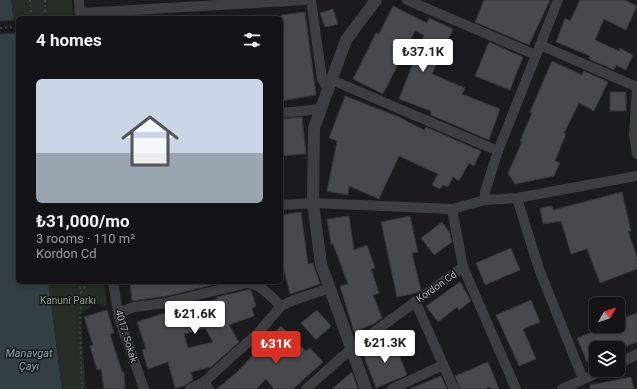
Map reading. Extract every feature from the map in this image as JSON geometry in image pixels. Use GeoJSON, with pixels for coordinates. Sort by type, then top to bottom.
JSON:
{"type":"FeatureCollection","features":[{"type":"Feature","properties":{"kind":"street"},"geometry":{"type":"LineString","coordinates":[[79,0],[80,16],[182,4],[306,0]]}},
{"type":"Feature","properties":{"kind":"street"},"geometry":{"type":"LineString","coordinates":[[311,0],[322,79],[330,84],[498,151]]}},
{"type":"Feature","properties":{"kind":"street"},"geometry":{"type":"LineString","coordinates":[[366,389],[321,264],[313,203],[314,128],[346,40],[376,0]]}},
{"type":"Feature","properties":{"kind":"street"},"geometry":{"type":"LineString","coordinates":[[407,0],[536,55]]}},
{"type":"Feature","properties":{"kind":"street"},"geometry":{"type":"LineString","coordinates":[[485,200],[485,192],[498,151],[558,0]]}},
{"type":"Feature","properties":{"kind":"street"},"geometry":{"type":"LineString","coordinates":[[540,45],[637,87],[634,135],[637,154]]}},
{"type":"Feature","properties":{"kind":"street"},"geometry":{"type":"LineString","coordinates":[[283,113],[321,109]]}},
{"type":"Feature","properties":{"kind":"street"},"geometry":{"type":"LineString","coordinates":[[283,205],[313,203],[452,208],[485,200],[517,198],[637,176]]}},
{"type":"Feature","properties":{"kind":"street"},"geometry":{"type":"LineString","coordinates":[[517,198],[539,269],[584,380]]}},
{"type":"Feature","properties":{"kind":"street"},"geometry":{"type":"LineString","coordinates":[[452,208],[463,267]]}},
{"type":"Feature","properties":{"kind":"street","name":"Kordon Cd"},"geometry":{"type":"LineString","coordinates":[[306,389],[352,348],[463,267],[516,389]]}},
{"type":"Feature","properties":{"kind":"street","name":"4017. Sokak"},"geometry":{"type":"LineString","coordinates":[[113,284],[118,313],[144,389]]}},
{"type":"Feature","properties":{"kind":"street"},"geometry":{"type":"LineString","coordinates":[[118,313],[134,307],[165,303],[243,284]]}},
{"type":"Feature","properties":{"kind":"street"},"geometry":{"type":"LineString","coordinates":[[252,284],[262,289],[281,306]]}},
{"type":"Feature","properties":{"kind":"street"},"geometry":{"type":"LineString","coordinates":[[190,389],[207,386],[259,332],[281,306],[330,288]]}},
{"type":"Feature","properties":{"kind":"street"},"geometry":{"type":"LineString","coordinates":[[415,301],[454,389]]}},
{"type":"Feature","properties":{"kind":"street"},"geometry":{"type":"LineString","coordinates":[[625,360],[637,354]]}},
{"type":"Feature","properties":{"kind":"street"},"geometry":{"type":"LineString","coordinates":[[392,389],[443,364]]}},
{"type":"Feature","properties":{"kind":"street"},"geometry":{"type":"LineString","coordinates":[[562,389],[590,377]]}},
{"type":"Feature","properties":{"kind":"path"},"geometry":{"type":"LineString","coordinates":[[30,0],[31,16]]}},
{"type":"Feature","properties":{"kind":"path"},"geometry":{"type":"LineString","coordinates":[[45,0],[45,16]]}},
{"type":"Feature","properties":{"kind":"path"},"geometry":{"type":"LineString","coordinates":[[0,28],[16,28]]}},
{"type":"Feature","properties":{"kind":"path"},"geometry":{"type":"LineString","coordinates":[[79,284],[81,292],[80,331],[82,389]]}},
{"type":"Feature","properties":{"kind":"path"},"geometry":{"type":"LineString","coordinates":[[81,292],[87,284]]}},
{"type":"Feature","properties":{"kind":"green space"},"geometry":{"type":"Polygon","coordinates":[[[11,0],[72,0],[73,16],[16,16],[16,39],[11,0]]]}},
{"type":"Feature","properties":{"kind":"green space","name":"Kanuni Parkı"},"geometry":{"type":"Polygon","coordinates":[[[48,284],[104,284],[107,306],[96,304],[80,313],[86,389],[62,389],[48,284]]]}},
{"type":"Feature","properties":{"kind":"water","name":"Manavgat Çayı"},"geometry":{"type":"Polygon","coordinates":[[[0,0],[11,0],[16,39],[16,284],[48,284],[62,389],[0,389],[0,0]]]}},
{"type":"Feature","properties":{"kind":"pier"},"geometry":{"type":"Polygon","coordinates":[[[16,20],[16,33],[0,34],[0,21],[16,20]]]}},
{"type":"Feature","properties":{"kind":"building"},"geometry":{"type":"Polygon","coordinates":[[[484,0],[550,0],[529,45],[475,22],[484,0]]]}},
{"type":"Feature","properties":{"kind":"building"},"geometry":{"type":"Polygon","coordinates":[[[580,0],[625,0],[637,6],[626,30],[604,19],[595,40],[619,51],[620,48],[633,55],[626,70],[616,65],[614,70],[589,59],[590,56],[556,42],[565,18],[570,21],[580,0]]]}},
{"type":"Feature","properties":{"kind":"building"},"geometry":{"type":"Polygon","coordinates":[[[393,6],[427,23],[429,18],[453,29],[432,74],[465,88],[462,94],[500,109],[489,140],[431,115],[431,111],[399,99],[424,35],[415,31],[383,94],[353,79],[376,33],[379,34],[393,6]]]}},
{"type":"Feature","properties":{"kind":"building"},"geometry":{"type":"Polygon","coordinates":[[[333,9],[338,24],[325,27],[320,13],[333,9]]]}},
{"type":"Feature","properties":{"kind":"building"},"geometry":{"type":"Polygon","coordinates":[[[305,12],[316,95],[283,101],[283,16],[281,15],[305,12]]]}},
{"type":"Feature","properties":{"kind":"building"},"geometry":{"type":"Polygon","coordinates":[[[489,42],[523,57],[510,90],[475,76],[489,42]]]}},
{"type":"Feature","properties":{"kind":"building"},"geometry":{"type":"Polygon","coordinates":[[[552,61],[582,75],[584,71],[608,82],[594,111],[579,103],[564,133],[566,134],[555,161],[560,163],[554,176],[515,184],[508,173],[522,142],[520,141],[532,113],[530,112],[552,61]]]}},
{"type":"Feature","properties":{"kind":"building"},"geometry":{"type":"Polygon","coordinates":[[[610,92],[626,92],[626,111],[610,111],[610,92]]]}},
{"type":"Feature","properties":{"kind":"building"},"geometry":{"type":"Polygon","coordinates":[[[345,96],[399,117],[424,130],[426,127],[481,151],[474,166],[469,163],[459,181],[453,177],[448,187],[443,185],[440,189],[432,185],[438,174],[399,156],[379,199],[349,186],[348,195],[327,191],[337,141],[329,138],[345,96]]]}},
{"type":"Feature","properties":{"kind":"building"},"geometry":{"type":"Polygon","coordinates":[[[302,117],[306,154],[283,156],[283,119],[302,117]]]}},
{"type":"Feature","properties":{"kind":"building"},"geometry":{"type":"Polygon","coordinates":[[[622,192],[631,231],[628,231],[637,257],[637,269],[600,283],[587,249],[571,254],[561,221],[543,224],[540,208],[552,206],[553,210],[622,192]]]}},
{"type":"Feature","properties":{"kind":"building"},"geometry":{"type":"Polygon","coordinates":[[[301,212],[308,264],[313,263],[320,284],[290,294],[283,268],[283,215],[301,212]]]}},
{"type":"Feature","properties":{"kind":"building"},"geometry":{"type":"Polygon","coordinates":[[[349,216],[354,250],[367,245],[375,268],[371,269],[379,293],[373,295],[382,318],[373,324],[354,332],[340,286],[348,284],[333,244],[331,244],[327,219],[349,216]]]}},
{"type":"Feature","properties":{"kind":"building"},"geometry":{"type":"Polygon","coordinates":[[[410,216],[418,252],[412,253],[421,290],[416,293],[397,297],[381,222],[410,216]]]}},
{"type":"Feature","properties":{"kind":"building"},"geometry":{"type":"Polygon","coordinates":[[[442,222],[450,233],[452,242],[434,255],[421,238],[442,222]]]}},
{"type":"Feature","properties":{"kind":"building"},"geometry":{"type":"Polygon","coordinates":[[[511,248],[520,270],[485,285],[476,263],[511,248]]]}},
{"type":"Feature","properties":{"kind":"building"},"geometry":{"type":"Polygon","coordinates":[[[460,282],[471,301],[459,310],[457,307],[438,322],[426,306],[460,282]]]}},
{"type":"Feature","properties":{"kind":"building"},"geometry":{"type":"Polygon","coordinates":[[[130,284],[216,284],[167,296],[132,301],[130,284]]]}},
{"type":"Feature","properties":{"kind":"building"},"geometry":{"type":"Polygon","coordinates":[[[251,290],[256,306],[252,308],[254,316],[229,325],[239,342],[211,367],[191,372],[193,380],[184,386],[175,388],[168,362],[148,369],[142,350],[146,349],[137,322],[187,306],[217,299],[217,297],[251,290]],[[205,328],[184,334],[188,348],[213,342],[205,328]]]}},
{"type":"Feature","properties":{"kind":"building"},"geometry":{"type":"Polygon","coordinates":[[[531,300],[540,322],[523,329],[536,359],[519,366],[496,315],[531,300]]]}},
{"type":"Feature","properties":{"kind":"building"},"geometry":{"type":"Polygon","coordinates":[[[107,310],[114,333],[110,334],[122,372],[124,372],[125,389],[104,389],[101,369],[97,370],[90,346],[93,345],[84,317],[107,310]]]}},
{"type":"Feature","properties":{"kind":"building"},"geometry":{"type":"Polygon","coordinates":[[[317,310],[331,326],[316,340],[301,323],[317,310]]]}},
{"type":"Feature","properties":{"kind":"building"},"geometry":{"type":"Polygon","coordinates":[[[637,313],[637,342],[625,347],[625,341],[589,341],[589,361],[587,362],[577,338],[590,333],[625,333],[625,317],[637,313]]]}},
{"type":"Feature","properties":{"kind":"building"},"geometry":{"type":"Polygon","coordinates":[[[281,326],[306,351],[310,348],[323,362],[293,389],[274,389],[266,379],[256,389],[217,389],[237,372],[281,326]]]}},
{"type":"Feature","properties":{"kind":"building"},"geometry":{"type":"Polygon","coordinates":[[[394,341],[407,375],[376,388],[363,354],[394,341]]]}},
{"type":"Feature","properties":{"kind":"building"},"geometry":{"type":"Polygon","coordinates":[[[488,362],[499,389],[492,389],[490,387],[484,389],[460,389],[455,376],[488,362]]]}},
{"type":"Feature","properties":{"kind":"building"},"geometry":{"type":"Polygon","coordinates":[[[352,372],[358,389],[332,389],[352,372]]]}},
{"type":"Feature","properties":{"kind":"building"},"geometry":{"type":"Polygon","coordinates":[[[441,376],[447,389],[410,389],[441,376]]]}},
{"type":"Feature","properties":{"kind":"building"},"geometry":{"type":"Polygon","coordinates":[[[631,377],[634,389],[590,389],[590,385],[631,377]]]}}]}
